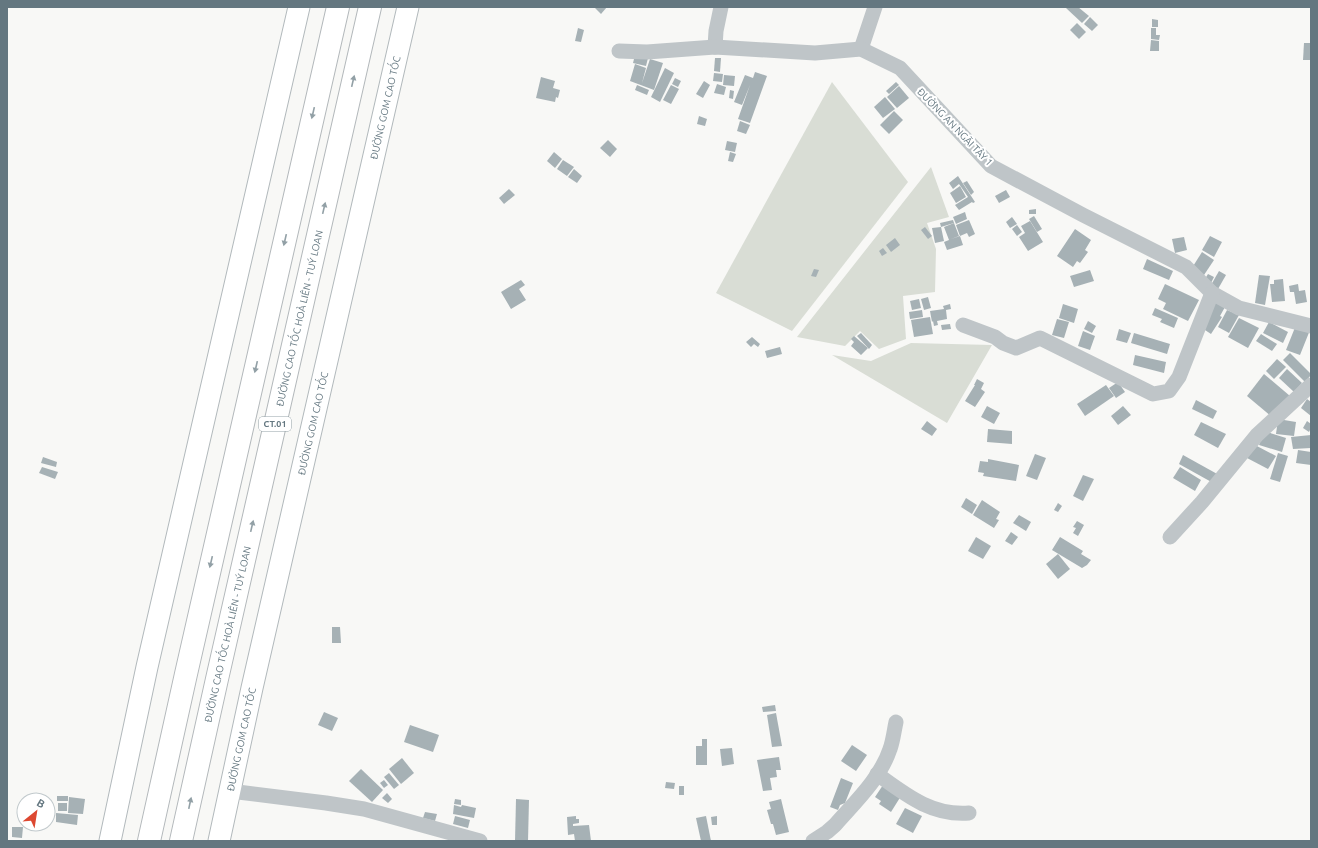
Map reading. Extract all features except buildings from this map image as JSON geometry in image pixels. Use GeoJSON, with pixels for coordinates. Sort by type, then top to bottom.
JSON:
{"type":"FeatureCollection","features":[{"type":"Feature","properties":{"kind":"highway","name":"CT.01"},"geometry":{"type":"LineString","coordinates":[[149,841],[338,7]]}},
{"type":"Feature","properties":{"kind":"highway","name":"ĐƯỜNG CAO TỐC HOÀ LIÊN - TUÝ LOAN"},"geometry":{"type":"LineString","coordinates":[[181,841],[218,672],[370,7]]}},
{"type":"Feature","properties":{"kind":"main road"},"geometry":{"type":"LineString","coordinates":[[110,841],[147,667],[299,7]]}},
{"type":"Feature","properties":{"kind":"main road","name":"ĐƯỜNG GOM CAO TỐC"},"geometry":{"type":"LineString","coordinates":[[220,841],[252,688],[408,7]]}},
{"type":"Feature","properties":{"kind":"street"},"geometry":{"type":"LineString","coordinates":[[715,47],[716,31],[721,7]]}},
{"type":"Feature","properties":{"kind":"street"},"geometry":{"type":"LineString","coordinates":[[619,51],[647,52],[715,47],[816,53],[861,49],[875,7]]}},
{"type":"Feature","properties":{"kind":"street","name":"ĐƯỜNG AN NGÃI TÂY 1"},"geometry":{"type":"LineString","coordinates":[[861,49],[900,68],[991,166],[1186,267],[1212,293],[1239,308],[1311,326]]}},
{"type":"Feature","properties":{"kind":"street"},"geometry":{"type":"LineString","coordinates":[[963,325],[995,337],[1003,343],[1016,348],[1040,338],[1153,394],[1169,391],[1179,377],[1212,293]]}},
{"type":"Feature","properties":{"kind":"street"},"geometry":{"type":"LineString","coordinates":[[1170,537],[1202,502],[1257,435],[1311,385]]}},
{"type":"Feature","properties":{"kind":"street"},"geometry":{"type":"LineString","coordinates":[[813,841],[835,825],[877,774],[890,749],[896,722]]}},
{"type":"Feature","properties":{"kind":"street"},"geometry":{"type":"LineString","coordinates":[[877,774],[901,791],[936,810],[953,814],[969,813]]}},
{"type":"Feature","properties":{"kind":"street"},"geometry":{"type":"LineString","coordinates":[[230,792],[364,809],[480,841]]}},
{"type":"Feature","properties":{"kind":"shaded area"},"geometry":{"type":"Polygon","coordinates":[[[832,82],[908,182],[792,331],[716,293],[832,82]]]}},
{"type":"Feature","properties":{"kind":"shaded area"},"geometry":{"type":"Polygon","coordinates":[[[931,167],[949,217],[927,223],[936,249],[935,292],[903,296],[906,339],[879,349],[860,331],[845,346],[797,337],[931,167]]]}},
{"type":"Feature","properties":{"kind":"shaded area"},"geometry":{"type":"Polygon","coordinates":[[[911,343],[992,345],[947,423],[832,355],[871,361],[911,343]]]}}]}
